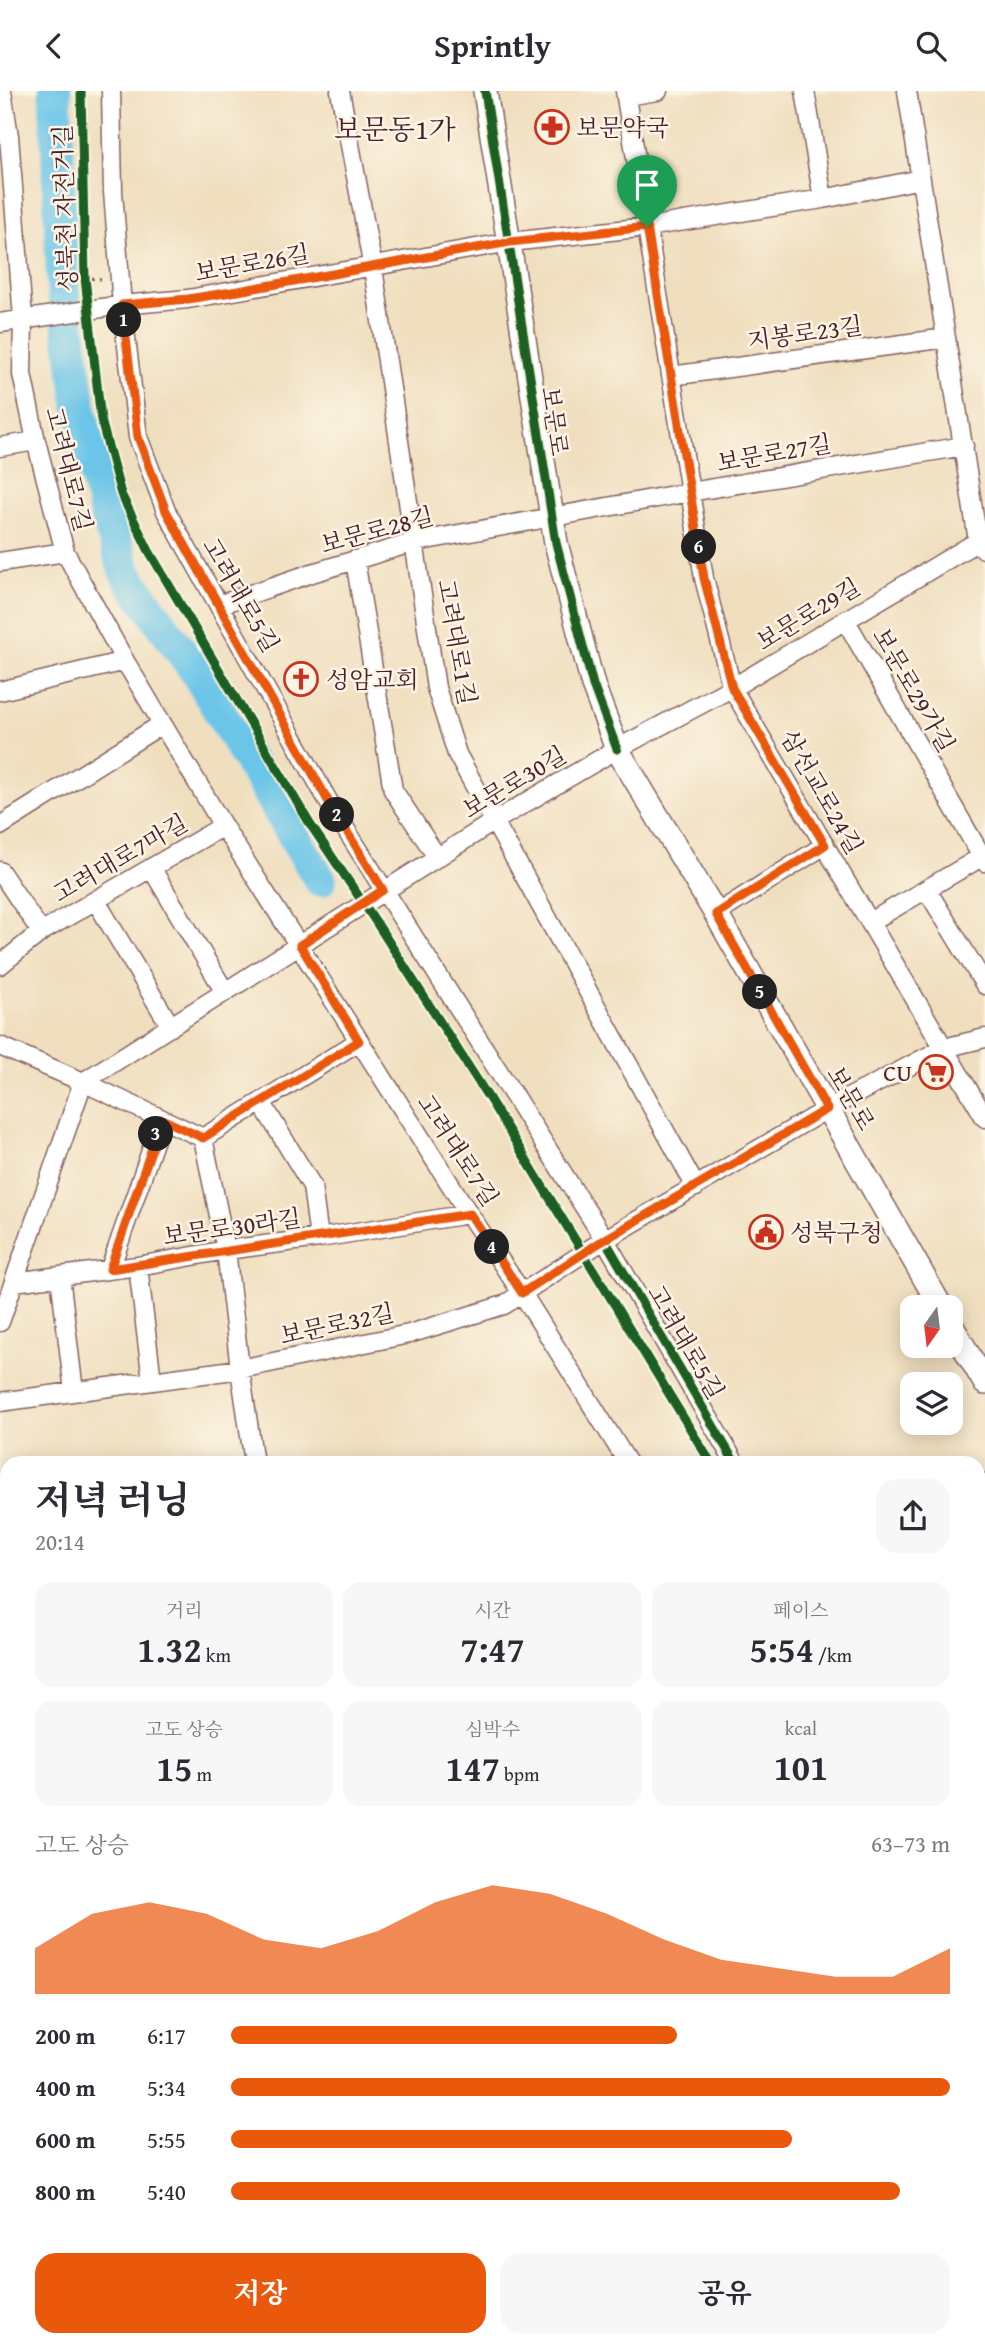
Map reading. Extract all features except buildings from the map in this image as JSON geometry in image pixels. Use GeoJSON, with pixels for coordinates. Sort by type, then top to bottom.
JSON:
{"type":"FeatureCollection","features":[{"type":"Feature","properties":{"kind":"main road","name":"보문로"},"geometry":{"type":"LineString","coordinates":[[485,91],[551,518],[584,654],[617,749],[716,914],[935,1295]]}},
{"type":"Feature","properties":{"kind":"main road"},"geometry":{"type":"LineString","coordinates":[[963,1345],[985,1383]]}},
{"type":"Feature","properties":{"kind":"street","name":"고려대로7길"},"geometry":{"type":"LineString","coordinates":[[2,91],[7,201],[23,319],[22,374],[36,441],[65,552],[125,661],[223,826],[307,940],[359,1041],[470,1214],[524,1292],[624,1456]]}},
{"type":"Feature","properties":{"kind":"street","name":"고려대로5길"},"geometry":{"type":"LineString","coordinates":[[111,91],[113,193],[122,305],[138,437],[166,511],[378,893],[731,1456]]}},
{"type":"Feature","properties":{"kind":"street","name":"고려대로1길"},"geometry":{"type":"LineString","coordinates":[[340,91],[373,268],[436,688],[457,754],[696,1187]]}},
{"type":"Feature","properties":{"kind":"street"},"geometry":{"type":"LineString","coordinates":[[658,91],[626,93],[704,578],[732,688]]}},
{"type":"Feature","properties":{"kind":"street"},"geometry":{"type":"LineString","coordinates":[[805,91],[823,199]]}},
{"type":"Feature","properties":{"kind":"street"},"geometry":{"type":"LineString","coordinates":[[907,91],[964,446],[983,543]]}},
{"type":"Feature","properties":{"kind":"street","name":"보문로26길"},"geometry":{"type":"LineString","coordinates":[[0,323],[122,305],[188,299],[510,242],[647,227],[823,199],[921,179]]}},
{"type":"Feature","properties":{"kind":"street","name":"지봉로23길"},"geometry":{"type":"LineString","coordinates":[[671,376],[946,338]]}},
{"type":"Feature","properties":{"kind":"street"},"geometry":{"type":"LineString","coordinates":[[0,447],[36,441]]}},
{"type":"Feature","properties":{"kind":"street","name":"보문로27길"},"geometry":{"type":"LineString","coordinates":[[551,518],[964,446]]}},
{"type":"Feature","properties":{"kind":"street","name":"보문로28길"},"geometry":{"type":"LineString","coordinates":[[219,605],[415,542],[551,518]]}},
{"type":"Feature","properties":{"kind":"street","name":"보문로29길"},"geometry":{"type":"LineString","coordinates":[[617,749],[732,688],[983,543]]}},
{"type":"Feature","properties":{"kind":"street"},"geometry":{"type":"LineString","coordinates":[[0,562],[65,552]]}},
{"type":"Feature","properties":{"kind":"street"},"geometry":{"type":"LineString","coordinates":[[355,560],[393,790],[437,857]]}},
{"type":"Feature","properties":{"kind":"street","name":"보문로29가길"},"geometry":{"type":"LineString","coordinates":[[846,621],[984,858]]}},
{"type":"Feature","properties":{"kind":"street"},"geometry":{"type":"LineString","coordinates":[[0,691],[125,661]]}},
{"type":"Feature","properties":{"kind":"street","name":"삼선교로24길"},"geometry":{"type":"LineString","coordinates":[[732,688],[985,1118]]}},
{"type":"Feature","properties":{"kind":"street"},"geometry":{"type":"LineString","coordinates":[[0,826],[162,724]]}},
{"type":"Feature","properties":{"kind":"street","name":"보문로30길"},"geometry":{"type":"LineString","coordinates":[[307,940],[378,893],[617,749]]}},
{"type":"Feature","properties":{"kind":"street","name":"고려대로7마길"},"geometry":{"type":"LineString","coordinates":[[0,965],[41,932],[223,826]]}},
{"type":"Feature","properties":{"kind":"street"},"geometry":{"type":"LineString","coordinates":[[716,914],[825,845]]}},
{"type":"Feature","properties":{"kind":"street"},"geometry":{"type":"LineString","coordinates":[[870,922],[984,858]]}},
{"type":"Feature","properties":{"kind":"street"},"geometry":{"type":"LineString","coordinates":[[152,869],[225,992]]}},
{"type":"Feature","properties":{"kind":"street","name":"고려대로7마길"},"geometry":{"type":"LineString","coordinates":[[0,871],[41,932]]}},
{"type":"Feature","properties":{"kind":"street"},"geometry":{"type":"LineString","coordinates":[[927,890],[985,985]]}},
{"type":"Feature","properties":{"kind":"street"},"geometry":{"type":"LineString","coordinates":[[96,901],[171,1027]]}},
{"type":"Feature","properties":{"kind":"street"},"geometry":{"type":"LineString","coordinates":[[0,1322],[83,1082],[307,940]]}},
{"type":"Feature","properties":{"kind":"street"},"geometry":{"type":"LineString","coordinates":[[599,1244],[827,1109],[944,1048],[985,1038]]}},
{"type":"Feature","properties":{"kind":"street"},"geometry":{"type":"LineString","coordinates":[[203,1138],[359,1041]]}},
{"type":"Feature","properties":{"kind":"street"},"geometry":{"type":"LineString","coordinates":[[0,1046],[203,1138]]}},
{"type":"Feature","properties":{"kind":"street","name":"보문로30라길"},"geometry":{"type":"LineString","coordinates":[[261,1102],[312,1186],[319,1238]]}},
{"type":"Feature","properties":{"kind":"street","name":"보문로30라길"},"geometry":{"type":"LineString","coordinates":[[110,1269],[162,1119]]}},
{"type":"Feature","properties":{"kind":"street"},"geometry":{"type":"LineString","coordinates":[[203,1138],[226,1250],[253,1456]]}},
{"type":"Feature","properties":{"kind":"street","name":"보문로30라길"},"geometry":{"type":"LineString","coordinates":[[14,1282],[138,1266],[226,1250],[470,1214]]}},
{"type":"Feature","properties":{"kind":"street","name":"보문로32길"},"geometry":{"type":"LineString","coordinates":[[0,1402],[240,1369],[409,1334],[504,1305],[599,1244]]}},
{"type":"Feature","properties":{"kind":"street"},"geometry":{"type":"LineString","coordinates":[[138,1266],[152,1381]]}},
{"type":"Feature","properties":{"kind":"street"},"geometry":{"type":"LineString","coordinates":[[60,1276],[74,1392]]}},
{"type":"Feature","properties":{"kind":"waterway"},"geometry":{"type":"LineString","coordinates":[[55,91],[63,290],[81,412],[105,512],[126,574],[196,672],[320,880]]}},
{"type":"Feature","properties":{"kind":"cycle path","name":"성북천 자전거길"},"geometry":{"type":"LineString","coordinates":[[81,91],[85,278],[101,420],[121,494],[149,551],[310,824],[490,1100],[707,1456]]}},
{"type":"Feature","properties":{"kind":"cycle path"},"geometry":{"type":"LineString","coordinates":[[485,91],[556,543],[593,685],[617,749]]}},
{"type":"Feature","properties":{"kind":"cycle path"},"geometry":{"type":"LineString","coordinates":[[605,1240],[731,1456]]}},
{"type":"Feature","properties":{"kind":"place","name":"보문약국"},"geometry":{"type":"Point","coordinates":[552,127]}},
{"type":"Feature","properties":{"kind":"place","name":"성암교회"},"geometry":{"type":"Point","coordinates":[301,679]}},
{"type":"Feature","properties":{"kind":"place","name":"CU"},"geometry":{"type":"Point","coordinates":[936,1072]}},
{"type":"Feature","properties":{"kind":"place","name":"성북구청"},"geometry":{"type":"Point","coordinates":[766,1232]}},
{"type":"Feature","properties":{"kind":"district","name":"보문동1가"},"geometry":{"type":"Point","coordinates":[395,128]}},
{"type":"Feature","properties":{"kind":"route"},"geometry":{"type":"LineString","coordinates":[[647,227],[704,578],[732,688],[825,845],[716,914],[827,1109],[599,1243],[522,1293],[470,1214],[110,1269],[162,1119],[203,1138],[359,1041],[300,945],[383,890],[331,806],[166,511],[138,437],[122,305],[238,291],[510,242],[647,227]]}}]}
